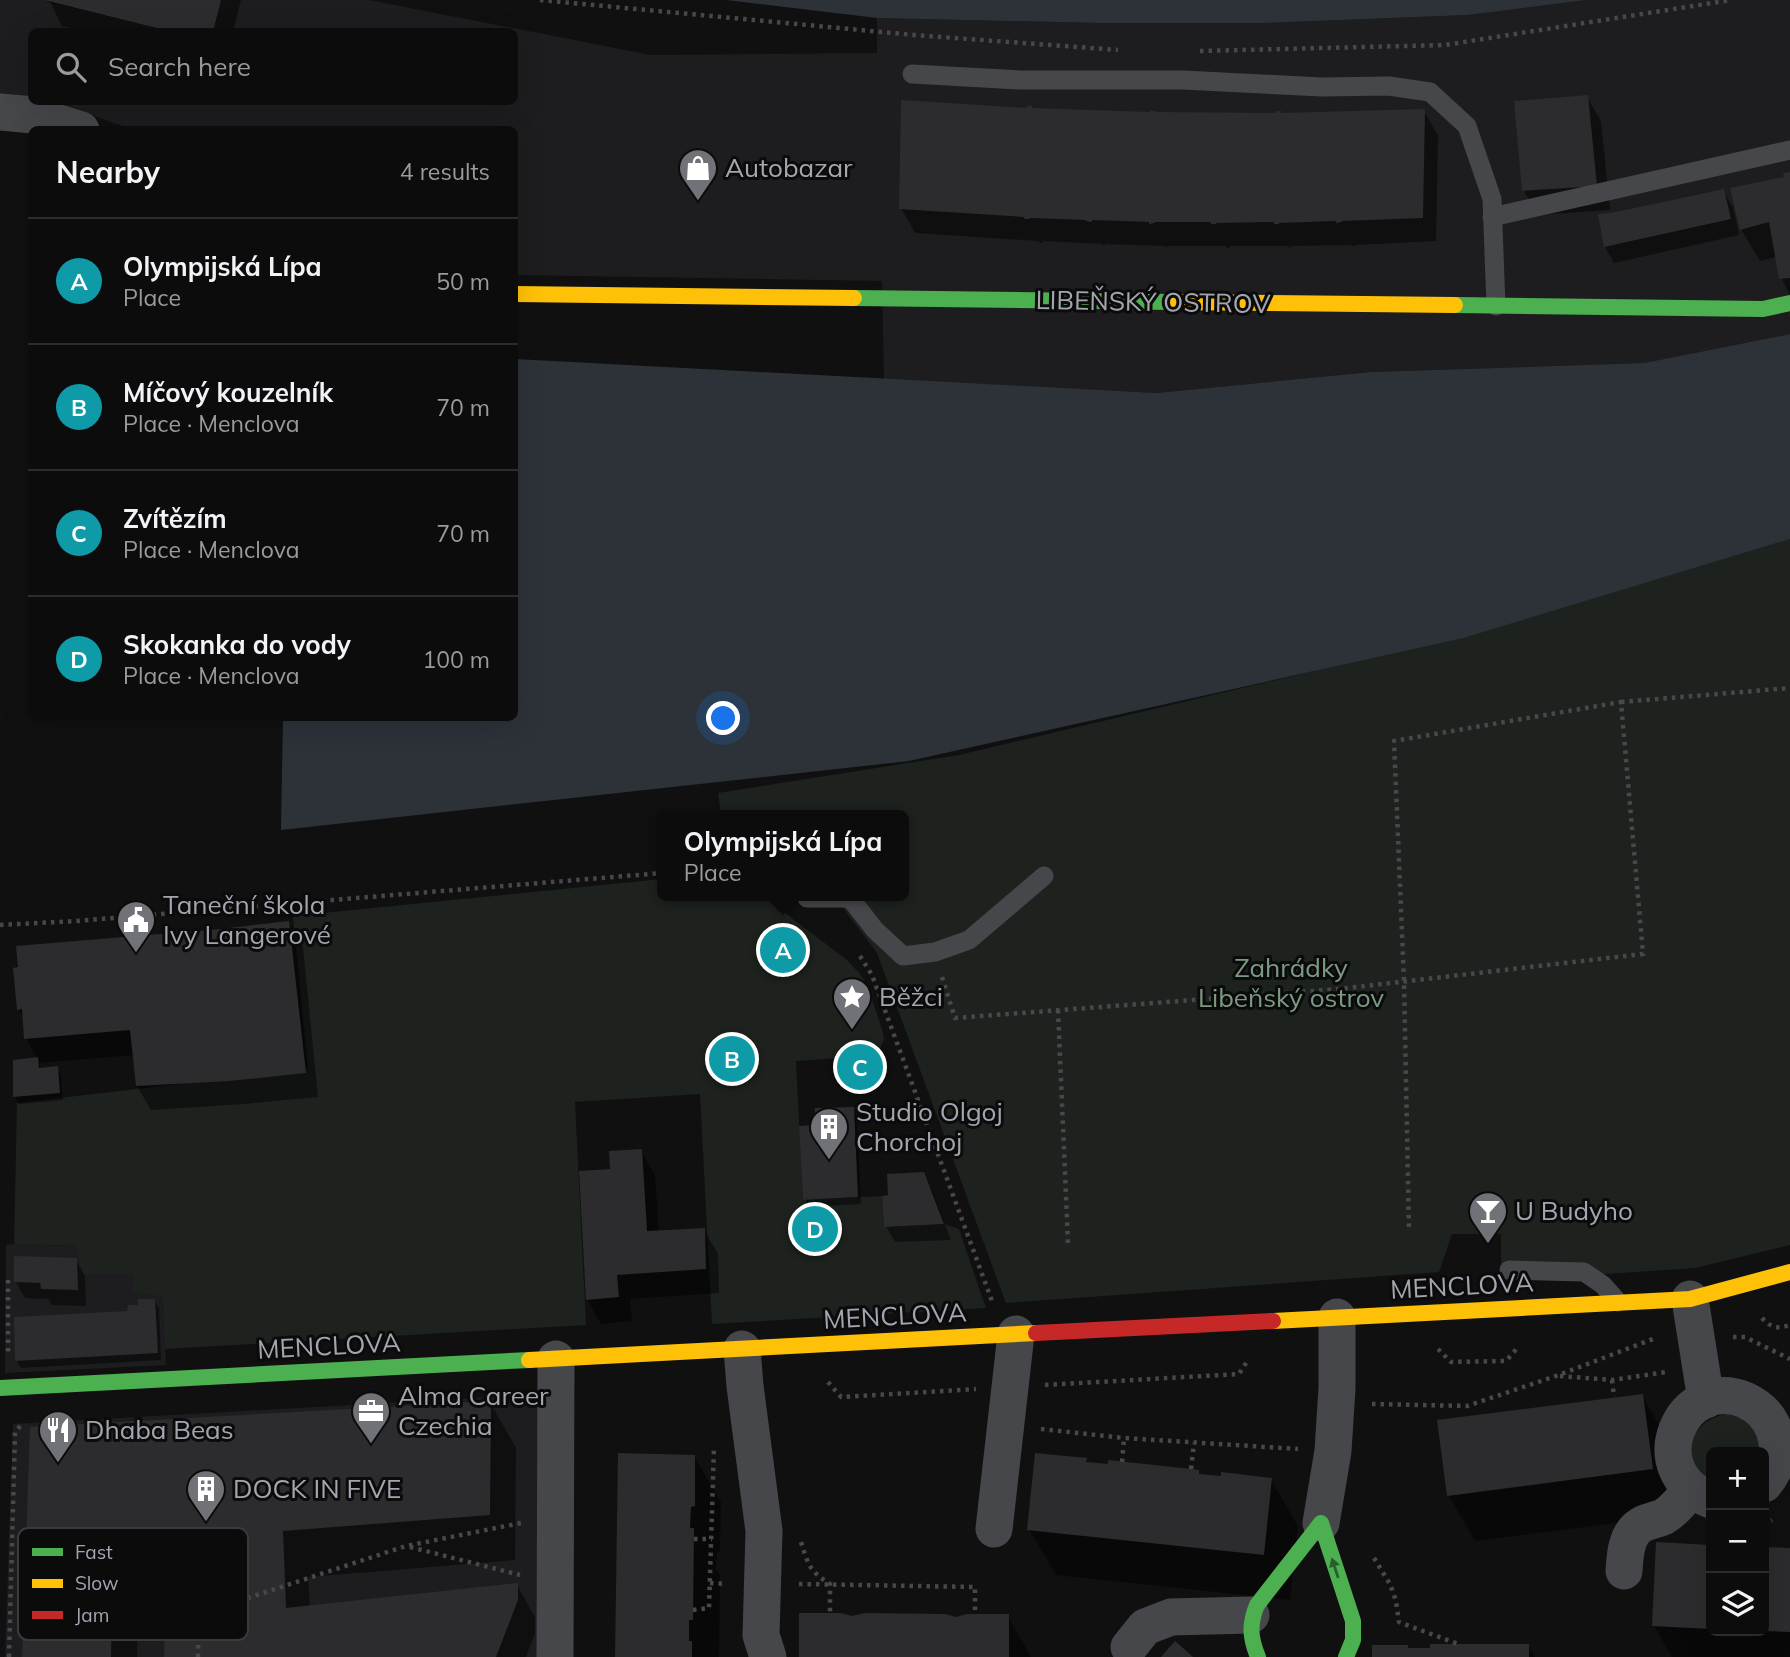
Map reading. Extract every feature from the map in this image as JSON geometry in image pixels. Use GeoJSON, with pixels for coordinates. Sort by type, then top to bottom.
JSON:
{"type":"FeatureCollection","features":[{"type":"Feature","properties":{"kind":"street"},"geometry":{"type":"LineString","coordinates":[[0,112],[33,116],[67,126]]}},
{"type":"Feature","properties":{"kind":"street","name":"LIBEŇSKÝ OSTROV"},"geometry":{"type":"LineString","coordinates":[[518,294],[1763,309],[1790,303]]}},
{"type":"Feature","properties":{"kind":"street","name":"MENCLOVA"},"geometry":{"type":"LineString","coordinates":[[0,1388],[1690,1298],[1790,1272]]}},
{"type":"Feature","properties":{"kind":"street"},"geometry":{"type":"LineString","coordinates":[[1690,1298],[1706,1399]]}},
{"type":"Feature","properties":{"kind":"street"},"geometry":{"type":"LineString","coordinates":[[1258,1657],[1249,1632],[1251,1615],[1258,1601],[1293,1561],[1321,1522],[1333,1451],[1337,1403],[1337,1317]]}},
{"type":"Feature","properties":{"kind":"street"},"geometry":{"type":"LineString","coordinates":[[994,1529],[1010,1387],[1010,1335]]}},
{"type":"Feature","properties":{"kind":"street"},"geometry":{"type":"LineString","coordinates":[[742,1349],[744,1386],[764,1531],[758,1650]]}},
{"type":"Feature","properties":{"kind":"street"},"geometry":{"type":"LineString","coordinates":[[555,1657],[556,1359]]}},
{"type":"Feature","properties":{"kind":"street"},"geometry":{"type":"LineString","coordinates":[[1625,1571],[1625,1550],[1633,1532],[1641,1525],[1664,1516],[1678,1505],[1701,1495],[1679,1476],[1673,1458],[1673,1440],[1679,1423],[1690,1409],[1706,1399],[1721,1396],[1737,1397],[1752,1403],[1764,1413],[1773,1426],[1777,1442],[1777,1466]]}},
{"type":"Feature","properties":{"kind":"street"},"geometry":{"type":"LineString","coordinates":[[1321,1522],[1353,1621],[1353,1641],[1346,1657]]}},
{"type":"Feature","properties":{"kind":"street"},"geometry":{"type":"LineString","coordinates":[[1129,1647],[1145,1627],[1171,1617],[1251,1615]]}},
{"type":"Feature","properties":{"kind":"lane"},"geometry":{"type":"LineString","coordinates":[[912,74],[1020,80],[1183,80],[1322,87],[1389,86],[1430,92],[1467,126],[1492,199],[1496,306]]}},
{"type":"Feature","properties":{"kind":"lane"},"geometry":{"type":"LineString","coordinates":[[1492,217],[1790,150]]}},
{"type":"Feature","properties":{"kind":"lane"},"geometry":{"type":"LineString","coordinates":[[852,901],[903,957],[935,952],[969,940],[1044,876]]}},
{"type":"Feature","properties":{"kind":"lane"},"geometry":{"type":"LineString","coordinates":[[1510,1270],[1584,1272],[1603,1285],[1619,1302]]}},
{"type":"Feature","properties":{"kind":"path"},"geometry":{"type":"LineString","coordinates":[[540,0],[914,35],[1121,50]]}},
{"type":"Feature","properties":{"kind":"path"},"geometry":{"type":"LineString","coordinates":[[1189,51],[1445,45],[1731,0]]}},
{"type":"Feature","properties":{"kind":"path"},"geometry":{"type":"LineString","coordinates":[[1409,1230],[1404,981],[1394,741],[1621,702],[1790,688]]}},
{"type":"Feature","properties":{"kind":"path"},"geometry":{"type":"LineString","coordinates":[[935,952],[955,1018],[1339,989],[1643,954],[1621,702]]}},
{"type":"Feature","properties":{"kind":"path"},"geometry":{"type":"LineString","coordinates":[[0,925],[657,873]]}},
{"type":"Feature","properties":{"kind":"path"},"geometry":{"type":"LineString","coordinates":[[854,946],[872,975],[1010,1335]]}},
{"type":"Feature","properties":{"kind":"path"},"geometry":{"type":"LineString","coordinates":[[1058,1010],[1068,1243]]}},
{"type":"Feature","properties":{"kind":"path"},"geometry":{"type":"LineString","coordinates":[[1337,1403],[1467,1406],[1659,1337],[1649,1334]]}},
{"type":"Feature","properties":{"kind":"path"},"geometry":{"type":"LineString","coordinates":[[1436,1348],[1451,1362],[1506,1361],[1520,1344]]}},
{"type":"Feature","properties":{"kind":"path"},"geometry":{"type":"LineString","coordinates":[[820,1373],[841,1397],[1239,1374],[1254,1351]]}},
{"type":"Feature","properties":{"kind":"path"},"geometry":{"type":"LineString","coordinates":[[1612,1380],[1614,1397]]}},
{"type":"Feature","properties":{"kind":"path"},"geometry":{"type":"LineString","coordinates":[[9,1657],[15,1432],[25,1420]]}},
{"type":"Feature","properties":{"kind":"path"},"geometry":{"type":"LineString","coordinates":[[1006,1425],[1124,1438],[1333,1451]]}},
{"type":"Feature","properties":{"kind":"path"},"geometry":{"type":"LineString","coordinates":[[693,1610],[709,1608],[714,1436]]}},
{"type":"Feature","properties":{"kind":"path"},"geometry":{"type":"LineString","coordinates":[[1122,1462],[1124,1438]]}},
{"type":"Feature","properties":{"kind":"path"},"geometry":{"type":"LineString","coordinates":[[1191,1469],[1194,1443]]}},
{"type":"Feature","properties":{"kind":"path"},"geometry":{"type":"LineString","coordinates":[[248,1598],[406,1546],[557,1515]]}},
{"type":"Feature","properties":{"kind":"path"},"geometry":{"type":"LineString","coordinates":[[694,1539],[712,1539]]}},
{"type":"Feature","properties":{"kind":"path"},"geometry":{"type":"LineString","coordinates":[[406,1546],[557,1584]]}},
{"type":"Feature","properties":{"kind":"path"},"geometry":{"type":"LineString","coordinates":[[1372,1555],[1390,1584],[1399,1622],[1458,1644]]}},
{"type":"Feature","properties":{"kind":"path"},"geometry":{"type":"LineString","coordinates":[[710,1583],[975,1587],[975,1614]]}},
{"type":"Feature","properties":{"kind":"shaded area"},"geometry":{"type":"Polygon","coordinates":[[[0,0],[47,0],[160,28],[28,28],[28,98],[0,94],[0,0]]]}},
{"type":"Feature","properties":{"kind":"shaded area"},"geometry":{"type":"Polygon","coordinates":[[[221,0],[369,0],[513,28],[214,28],[221,0]]]}},
{"type":"Feature","properties":{"kind":"shaded area"},"geometry":{"type":"Polygon","coordinates":[[[726,0],[1586,0],[1468,15],[1264,23],[1100,23],[877,18],[726,0]]]}},
{"type":"Feature","properties":{"kind":"shaded area"},"geometry":{"type":"Polygon","coordinates":[[[1586,0],[1790,0],[1790,334],[1644,363],[1371,372],[1156,393],[884,380],[882,281],[518,275],[518,126],[123,126],[63,105],[518,105],[518,29],[651,55],[877,53],[877,18],[1100,23],[1264,23],[1468,15],[1586,0]]]}},
{"type":"Feature","properties":{"kind":"shaded area"},"geometry":{"type":"Polygon","coordinates":[[[1790,334],[1790,539],[1463,638],[909,761],[281,830],[283,721],[518,721],[518,359],[1156,393],[1371,372],[1644,363],[1790,334]]]}},
{"type":"Feature","properties":{"kind":"shaded area"},"geometry":{"type":"Polygon","coordinates":[[[6,1245],[76,1246],[133,1274],[162,1296],[166,1365],[5,1373],[6,1245]]]}},
{"type":"Feature","properties":{"kind":"shaded area"},"geometry":{"type":"Polygon","coordinates":[[[529,1395],[541,1406],[538,1657],[5,1657],[13,1424],[529,1395]]]}},
{"type":"Feature","properties":{"kind":"green space","name":"Zahrádky Libeňský ostrov"},"geometry":{"type":"Polygon","coordinates":[[[1790,539],[1790,1245],[1695,1268],[1501,1281],[1501,1234],[1452,1234],[1439,1272],[1006,1303],[877,953],[843,908],[833,901],[909,901],[909,810],[720,810],[718,793],[959,755],[1483,631],[1790,539]]]}},
{"type":"Feature","properties":{"kind":"green space"},"geometry":{"type":"Polygon","coordinates":[[[657,880],[657,901],[771,901],[847,960],[860,974],[868,987],[884,1039],[878,1053],[869,1056],[796,1061],[803,1200],[882,1196],[884,1227],[944,1224],[959,1229],[986,1308],[712,1324],[700,1094],[575,1102],[586,1325],[165,1349],[162,1296],[133,1292],[133,1274],[82,1275],[76,1246],[14,1244],[17,1103],[308,1069],[293,916],[657,880]]]}},
{"type":"Feature","properties":{"kind":"green space"},"geometry":{"type":"Polygon","coordinates":[[[1726,1414],[1748,1422],[1762,1447],[1706,1447],[1706,1479],[1694,1464],[1692,1443],[1702,1425],[1726,1414]]]}},
{"type":"Feature","properties":{"kind":"building"},"geometry":{"type":"Polygon","coordinates":[[[44,0],[221,0],[214,28],[157,28],[44,0]]]}},
{"type":"Feature","properties":{"kind":"building"},"geometry":{"type":"Polygon","coordinates":[[[1588,95],[1597,186],[1522,191],[1514,101],[1588,95]]]}},
{"type":"Feature","properties":{"kind":"building"},"geometry":{"type":"Polygon","coordinates":[[[901,100],[1150,112],[1281,113],[1425,109],[1423,218],[1336,223],[1149,224],[1024,219],[899,209],[901,100]]]}},
{"type":"Feature","properties":{"kind":"building"},"geometry":{"type":"Polygon","coordinates":[[[1790,172],[1790,278],[1779,279],[1769,222],[1740,230],[1730,188],[1784,177],[1783,173],[1790,172]]]}},
{"type":"Feature","properties":{"kind":"building"},"geometry":{"type":"Polygon","coordinates":[[[1724,189],[1731,219],[1604,247],[1598,214],[1724,189]]]}},
{"type":"Feature","properties":{"kind":"building"},"geometry":{"type":"Polygon","coordinates":[[[289,921],[306,1073],[229,1081],[136,1086],[130,1030],[24,1039],[22,1009],[17,1010],[13,968],[18,967],[16,946],[289,921]]]}},
{"type":"Feature","properties":{"kind":"building"},"geometry":{"type":"Polygon","coordinates":[[[38,1057],[39,1068],[58,1066],[60,1093],[13,1097],[13,1060],[38,1057]]]}},
{"type":"Feature","properties":{"kind":"building","name":"Studio Olgoj Chorchoj"},"geometry":{"type":"Polygon","coordinates":[[[854,1107],[858,1197],[803,1200],[799,1126],[815,1125],[815,1108],[854,1107]]]}},
{"type":"Feature","properties":{"kind":"building"},"geometry":{"type":"Polygon","coordinates":[[[642,1149],[647,1231],[705,1228],[706,1269],[617,1275],[619,1297],[586,1300],[579,1171],[610,1169],[609,1151],[642,1149]]]}},
{"type":"Feature","properties":{"kind":"building"},"geometry":{"type":"Polygon","coordinates":[[[924,1172],[944,1224],[884,1227],[882,1196],[888,1195],[887,1174],[924,1172]]]}},
{"type":"Feature","properties":{"kind":"building"},"geometry":{"type":"Polygon","coordinates":[[[14,1256],[77,1258],[78,1290],[41,1289],[40,1283],[14,1282],[14,1256]]]}},
{"type":"Feature","properties":{"kind":"building"},"geometry":{"type":"Polygon","coordinates":[[[138,1299],[155,1299],[158,1353],[15,1361],[14,1317],[127,1311],[128,1305],[138,1305],[138,1299]]]}},
{"type":"Feature","properties":{"kind":"building"},"geometry":{"type":"Polygon","coordinates":[[[1643,1394],[1653,1469],[1447,1496],[1437,1420],[1643,1394]]]}},
{"type":"Feature","properties":{"kind":"building","name":"DOCK IN FIVE"},"geometry":{"type":"Polygon","coordinates":[[[491,1401],[490,1515],[283,1531],[286,1608],[518,1583],[518,1600],[496,1657],[164,1657],[164,1640],[248,1640],[248,1528],[26,1528],[30,1427],[491,1401]]]}},
{"type":"Feature","properties":{"kind":"building"},"geometry":{"type":"Polygon","coordinates":[[[618,1453],[695,1455],[695,1506],[691,1507],[690,1528],[694,1528],[693,1620],[689,1620],[692,1657],[615,1657],[618,1453]]]}},
{"type":"Feature","properties":{"kind":"building"},"geometry":{"type":"Polygon","coordinates":[[[1035,1453],[1087,1458],[1086,1462],[1108,1464],[1108,1460],[1199,1470],[1199,1474],[1221,1476],[1221,1472],[1272,1478],[1264,1555],[1027,1530],[1035,1453]]]}},
{"type":"Feature","properties":{"kind":"building"},"geometry":{"type":"Polygon","coordinates":[[[1656,1542],[1706,1545],[1706,1629],[1652,1626],[1656,1542]]]}},
{"type":"Feature","properties":{"kind":"building"},"geometry":{"type":"Polygon","coordinates":[[[1769,1547],[1790,1548],[1790,1632],[1769,1631],[1769,1547]]]}},
{"type":"Feature","properties":{"kind":"building"},"geometry":{"type":"Polygon","coordinates":[[[799,1613],[841,1613],[852,1616],[865,1613],[945,1614],[956,1617],[967,1614],[1009,1614],[1009,1657],[799,1657],[799,1613]]]}},
{"type":"Feature","properties":{"kind":"building","name":"DOCK IN FIVE"},"geometry":{"type":"Polygon","coordinates":[[[23,1640],[111,1640],[111,1657],[22,1657],[23,1640]]]}},
{"type":"Feature","properties":{"kind":"building"},"geometry":{"type":"Polygon","coordinates":[[[1175,1641],[1193,1657],[1161,1657],[1175,1641]]]}},
{"type":"Feature","properties":{"kind":"building"},"geometry":{"type":"Polygon","coordinates":[[[1430,1644],[1529,1644],[1529,1657],[1372,1657],[1372,1645],[1430,1648],[1430,1644]]]}},
{"type":"Feature","properties":{"kind":"traffic: fast"},"geometry":{"type":"LineString","coordinates":[[854,298],[1173,302]]}},
{"type":"Feature","properties":{"kind":"traffic: fast"},"geometry":{"type":"LineString","coordinates":[[1455,305],[1763,309],[1790,303]]}},
{"type":"Feature","properties":{"kind":"traffic: fast"},"geometry":{"type":"LineString","coordinates":[[0,1388],[529,1360]]}},
{"type":"Feature","properties":{"kind":"traffic: fast"},"geometry":{"type":"LineString","coordinates":[[1258,1657],[1252,1631],[1257,1605],[1321,1523],[1353,1621],[1353,1640],[1346,1657]]}},
{"type":"Feature","properties":{"kind":"traffic: slow"},"geometry":{"type":"LineString","coordinates":[[518,294],[854,298]]}},
{"type":"Feature","properties":{"kind":"traffic: slow"},"geometry":{"type":"LineString","coordinates":[[1173,302],[1455,305]]}},
{"type":"Feature","properties":{"kind":"traffic: slow"},"geometry":{"type":"LineString","coordinates":[[1273,1321],[1690,1299],[1790,1272]]}},
{"type":"Feature","properties":{"kind":"traffic: slow"},"geometry":{"type":"LineString","coordinates":[[529,1360],[1036,1333]]}},
{"type":"Feature","properties":{"kind":"traffic: jam"},"geometry":{"type":"LineString","coordinates":[[1036,1333],[1273,1321]]}},
{"type":"Feature","properties":{"kind":"place","name":"Autobazar"},"geometry":{"type":"Point","coordinates":[698,202]}},
{"type":"Feature","properties":{"kind":"place","name":"Olympijská Lípa"},"geometry":{"type":"Point","coordinates":[783,950]}},
{"type":"Feature","properties":{"kind":"place","name":"Taneční škola Ivy Langerové"},"geometry":{"type":"Point","coordinates":[136,954]}},
{"type":"Feature","properties":{"kind":"place","name":"Běžci"},"geometry":{"type":"Point","coordinates":[852,1031]}},
{"type":"Feature","properties":{"kind":"place","name":"Míčový kouzelník"},"geometry":{"type":"Point","coordinates":[732,1059]}},
{"type":"Feature","properties":{"kind":"place","name":"Zvítězím"},"geometry":{"type":"Point","coordinates":[860,1067]}},
{"type":"Feature","properties":{"kind":"place","name":"Studio Olgoj Chorchoj"},"geometry":{"type":"Point","coordinates":[829,1161]}},
{"type":"Feature","properties":{"kind":"place","name":"Skokanka do vody"},"geometry":{"type":"Point","coordinates":[815,1229]}},
{"type":"Feature","properties":{"kind":"place","name":"U Budyho"},"geometry":{"type":"Point","coordinates":[1488,1245]}},
{"type":"Feature","properties":{"kind":"place","name":"Alma Career Czechia"},"geometry":{"type":"Point","coordinates":[371,1445]}},
{"type":"Feature","properties":{"kind":"place","name":"Dhaba Beas"},"geometry":{"type":"Point","coordinates":[58,1464]}},
{"type":"Feature","properties":{"kind":"place","name":"DOCK IN FIVE"},"geometry":{"type":"Point","coordinates":[206,1523]}}]}
